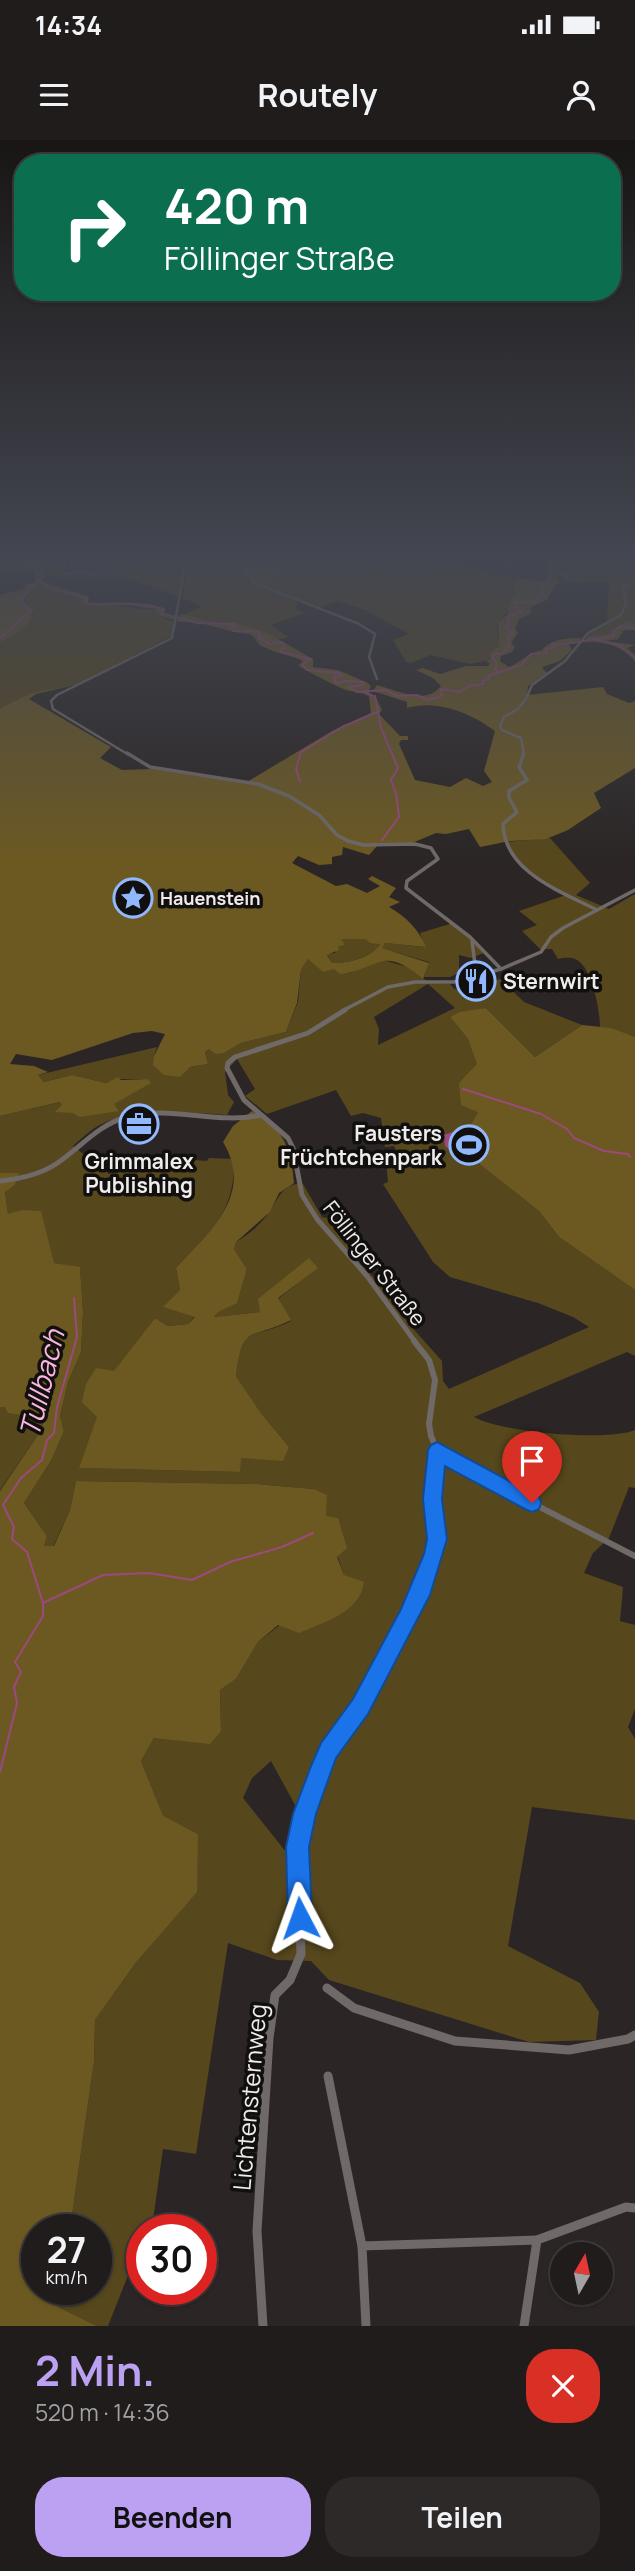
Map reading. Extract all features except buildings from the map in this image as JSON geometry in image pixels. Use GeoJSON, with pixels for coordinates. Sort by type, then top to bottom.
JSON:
{"type":"FeatureCollection","features":[{"type":"Feature","properties":{"kind":"street"},"geometry":{"type":"LineString","coordinates":[[134,657],[57,695],[51,701],[53,709],[150,767],[268,787],[305,805],[319,815],[337,835],[348,841],[365,845],[415,844],[431,848],[438,857],[413,874],[407,881],[406,888],[472,941],[501,969]]}},
{"type":"Feature","properties":{"kind":"street"},"geometry":{"type":"LineString","coordinates":[[369,657],[377,679]]}},
{"type":"Feature","properties":{"kind":"street"},"geometry":{"type":"LineString","coordinates":[[568,657],[532,685],[521,706],[501,722],[502,730],[521,738],[525,751],[519,767],[527,780],[509,791],[509,798],[517,812],[506,821],[503,830],[526,871],[560,894],[597,910]]}},
{"type":"Feature","properties":{"kind":"street"},"geometry":{"type":"LineString","coordinates":[[465,979],[501,969],[541,952],[554,934],[635,890]]}},
{"type":"Feature","properties":{"kind":"street"},"geometry":{"type":"LineString","coordinates":[[465,979],[475,971],[477,964],[472,941]]}},
{"type":"Feature","properties":{"kind":"street","name":"Föllinger Straße"},"geometry":{"type":"LineString","coordinates":[[437,1450],[429,1424],[435,1380],[429,1360],[367,1276],[307,1205],[298,1184],[293,1148],[279,1129],[244,1100],[229,1072],[228,1063],[235,1057],[308,1033],[331,1017],[388,987],[415,982],[465,979]]}},
{"type":"Feature","properties":{"kind":"street"},"geometry":{"type":"LineString","coordinates":[[0,1181],[50,1168],[95,1132],[128,1117],[146,1113],[224,1118],[261,1115]]}},
{"type":"Feature","properties":{"kind":"street"},"geometry":{"type":"LineString","coordinates":[[437,1450],[458,1465],[635,1556]]}},
{"type":"Feature","properties":{"kind":"street","name":"Lichtensternweg"},"geometry":{"type":"LineString","coordinates":[[263,2326],[257,2231],[269,2038],[275,1995],[290,1980],[301,1954],[297,1873],[300,1835],[329,1751],[360,1707],[420,1595],[437,1539],[432,1509],[437,1450]]}},
{"type":"Feature","properties":{"kind":"street"},"geometry":{"type":"LineString","coordinates":[[327,1988],[354,2008],[455,2041],[569,2050],[619,2041],[635,2035]]}},
{"type":"Feature","properties":{"kind":"street"},"geometry":{"type":"LineString","coordinates":[[328,2076],[362,2246],[366,2326]]}},
{"type":"Feature","properties":{"kind":"street"},"geometry":{"type":"LineString","coordinates":[[362,2246],[537,2240],[626,2207],[635,2208]]}},
{"type":"Feature","properties":{"kind":"street"},"geometry":{"type":"LineString","coordinates":[[524,2326],[537,2240]]}},
{"type":"Feature","properties":{"kind":"shaded area"},"geometry":{"type":"Polygon","coordinates":[[[0,657],[130,657],[76,685],[32,693],[0,708],[0,657]]]}},
{"type":"Feature","properties":{"kind":"shaded area"},"geometry":{"type":"Polygon","coordinates":[[[292,657],[310,657],[313,659],[313,667],[338,670],[371,686],[368,692],[376,698],[382,710],[379,714],[400,736],[408,736],[408,740],[401,740],[399,744],[415,780],[450,787],[466,778],[483,786],[492,782],[484,771],[495,731],[453,709],[430,705],[407,708],[407,702],[373,691],[377,685],[410,695],[427,695],[441,686],[433,678],[416,670],[423,668],[440,674],[466,666],[488,666],[490,663],[486,662],[501,657],[500,661],[509,667],[526,657],[564,657],[542,667],[547,673],[528,686],[527,695],[603,687],[607,694],[629,703],[635,701],[635,768],[594,793],[601,808],[568,830],[546,839],[510,841],[480,847],[469,829],[446,834],[436,833],[412,843],[378,845],[369,855],[343,847],[342,855],[332,857],[332,864],[319,865],[298,856],[292,863],[336,886],[347,884],[367,893],[380,886],[368,879],[372,876],[396,888],[389,897],[400,902],[389,907],[411,924],[426,947],[385,943],[382,948],[429,963],[423,979],[398,963],[389,961],[340,974],[334,969],[323,972],[308,959],[301,970],[297,1003],[286,1032],[241,1043],[224,1053],[216,1054],[209,1049],[205,1052],[208,1064],[190,1067],[180,1077],[164,1075],[153,1065],[154,1056],[165,1034],[152,1031],[133,1033],[52,1060],[16,1054],[10,1064],[34,1066],[48,1072],[38,1075],[44,1082],[72,1075],[106,1083],[118,1077],[121,1080],[148,1079],[151,1083],[114,1104],[119,1111],[80,1117],[73,1113],[55,1112],[62,1105],[60,1102],[0,1116],[0,708],[31,693],[75,685],[36,694],[29,699],[111,747],[100,758],[122,770],[152,769],[247,782],[332,731],[371,713],[369,696],[346,690],[321,678],[298,665],[303,662],[292,657]],[[341,939],[345,945],[338,946],[339,950],[327,955],[332,963],[352,961],[371,953],[380,944],[370,943],[366,939],[341,939]]]}},
{"type":"Feature","properties":{"kind":"shaded area"},"geometry":{"type":"Polygon","coordinates":[[[403,657],[426,657],[411,663],[406,662],[403,657]]]}},
{"type":"Feature","properties":{"kind":"shaded area"},"geometry":{"type":"Polygon","coordinates":[[[440,657],[490,657],[490,660],[470,664],[440,657]]]}},
{"type":"Feature","properties":{"kind":"shaded area"},"geometry":{"type":"Polygon","coordinates":[[[550,838],[590,883],[576,895],[609,909],[635,894],[635,1037],[600,1027],[594,989],[581,963],[571,958],[558,959],[552,949],[540,949],[522,931],[537,925],[519,911],[566,895],[528,872],[505,842],[550,838]]]}},
{"type":"Feature","properties":{"kind":"shaded area"},"geometry":{"type":"Polygon","coordinates":[[[453,923],[486,952],[471,958],[459,955],[459,973],[450,977],[424,977],[429,962],[381,948],[385,943],[425,947],[420,933],[453,923]]]}},
{"type":"Feature","properties":{"kind":"shaded area"},"geometry":{"type":"Polygon","coordinates":[[[340,939],[367,939],[380,944],[359,959],[332,963],[327,954],[335,953],[340,939]]]}},
{"type":"Feature","properties":{"kind":"shaded area"},"geometry":{"type":"Polygon","coordinates":[[[308,959],[349,973],[380,959],[411,968],[429,983],[450,984],[454,989],[485,994],[493,992],[490,982],[500,979],[524,1002],[582,1025],[535,1057],[486,1008],[450,1017],[468,1039],[478,1064],[478,1112],[464,1136],[473,1159],[539,1211],[559,1237],[635,1290],[635,1356],[627,1352],[474,1417],[506,1427],[554,1434],[602,1435],[635,1430],[635,1488],[629,1487],[609,1538],[593,1553],[584,1573],[623,1587],[620,1621],[635,1625],[635,1709],[628,1727],[635,1739],[635,1820],[532,1807],[508,1946],[580,1983],[599,2012],[596,2040],[529,2042],[329,1980],[311,1961],[277,1960],[228,1943],[196,2154],[163,2149],[154,2214],[126,2214],[126,2280],[108,2326],[97,2326],[58,2307],[112,2305],[112,2214],[72,2214],[94,2062],[95,2020],[137,1961],[198,1834],[163,1817],[141,1761],[154,1738],[221,1731],[220,1690],[236,1679],[258,1642],[344,1575],[314,1489],[256,1484],[76,1481],[70,1510],[53,1547],[44,1546],[47,1536],[24,1503],[52,1459],[64,1431],[60,1416],[68,1382],[81,1352],[83,1312],[80,1268],[54,1263],[21,1210],[8,1215],[5,1191],[15,1185],[18,1173],[0,1173],[0,1116],[61,1102],[62,1105],[119,1111],[113,1104],[148,1079],[115,1079],[106,1083],[72,1075],[44,1082],[38,1075],[157,1047],[154,1056],[184,1071],[190,1067],[208,1064],[205,1052],[209,1049],[224,1053],[241,1043],[286,1032],[298,1002],[301,970],[308,959]],[[428,984],[374,1017],[379,1029],[378,1045],[455,1008],[428,984]],[[237,1059],[225,1072],[228,1095],[234,1102],[227,1115],[161,1112],[129,1115],[98,1126],[73,1146],[109,1174],[139,1166],[143,1160],[166,1165],[169,1158],[207,1161],[209,1158],[234,1159],[233,1178],[225,1208],[210,1232],[176,1268],[180,1290],[164,1307],[195,1316],[188,1324],[168,1326],[155,1318],[114,1372],[80,1468],[240,1472],[240,1458],[289,1447],[236,1376],[245,1341],[250,1336],[291,1321],[278,1299],[317,1268],[260,1312],[214,1317],[217,1312],[237,1302],[247,1269],[234,1249],[236,1242],[259,1224],[291,1185],[303,1184],[322,1217],[337,1220],[352,1255],[383,1287],[408,1323],[442,1361],[443,1381],[449,1389],[589,1327],[573,1317],[538,1303],[450,1277],[433,1262],[383,1184],[388,1182],[386,1160],[400,1157],[394,1146],[385,1147],[381,1118],[363,1113],[351,1116],[336,1090],[267,1114],[245,1096],[255,1089],[237,1059]],[[271,1761],[252,1778],[243,1798],[290,1857],[300,1814],[271,1761]]]}},
{"type":"Feature","properties":{"kind":"shaded area"},"geometry":{"type":"Polygon","coordinates":[[[486,1008],[535,1057],[582,1025],[611,1028],[635,1037],[635,1290],[559,1237],[539,1211],[473,1159],[464,1136],[478,1112],[461,1105],[459,1083],[477,1064],[468,1039],[450,1017],[460,1012],[486,1008]]]}},
{"type":"Feature","properties":{"kind":"shaded area"},"geometry":{"type":"Polygon","coordinates":[[[252,1111],[272,1125],[284,1141],[291,1159],[294,1183],[279,1193],[270,1212],[236,1242],[234,1249],[247,1269],[237,1303],[218,1312],[214,1317],[260,1312],[258,1299],[309,1258],[318,1268],[278,1298],[291,1320],[250,1336],[245,1341],[239,1359],[236,1376],[289,1447],[283,1461],[241,1458],[240,1472],[79,1468],[97,1417],[82,1402],[86,1384],[96,1368],[114,1371],[155,1318],[168,1326],[188,1324],[195,1317],[163,1307],[180,1290],[176,1268],[214,1226],[231,1196],[234,1179],[232,1161],[223,1142],[233,1126],[252,1111]]]}},
{"type":"Feature","properties":{"kind":"shaded area"},"geometry":{"type":"Polygon","coordinates":[[[452,1132],[463,1137],[466,1156],[456,1156],[445,1146],[444,1135],[452,1132]]]}},
{"type":"Feature","properties":{"kind":"shaded area"},"geometry":{"type":"Polygon","coordinates":[[[0,1173],[19,1173],[15,1185],[5,1192],[8,1214],[21,1210],[41,1211],[54,1263],[80,1267],[83,1312],[81,1352],[68,1382],[60,1416],[64,1431],[52,1459],[24,1503],[47,1536],[44,1546],[54,1546],[70,1510],[76,1481],[256,1484],[314,1489],[327,1495],[326,1516],[338,1518],[347,1548],[337,1557],[344,1575],[364,1582],[356,1602],[339,1615],[299,1633],[278,1625],[258,1642],[236,1679],[220,1690],[221,1731],[210,1744],[154,1738],[141,1761],[163,1816],[198,1834],[197,1892],[137,1961],[95,2020],[94,2062],[72,2214],[21,2214],[21,2305],[58,2305],[97,2326],[0,2326],[0,1491],[38,1435],[45,1419],[8,1413],[5,1407],[0,1407],[0,1173]]]}},
{"type":"Feature","properties":{"kind":"shaded area"},"geometry":{"type":"Polygon","coordinates":[[[0,1407],[5,1407],[9,1413],[45,1418],[38,1435],[0,1490],[0,1407]]]}},
{"type":"Feature","properties":{"kind":"waterway"},"geometry":{"type":"LineString","coordinates":[[302,657],[311,659],[302,664],[307,670],[340,673],[342,676],[334,677],[336,684],[344,681],[364,682],[363,685],[349,687],[357,692],[385,690],[397,696],[417,695],[428,700],[442,696],[441,689],[460,692],[469,686],[483,684],[482,681],[489,679],[488,676],[499,672]]}},
{"type":"Feature","properties":{"kind":"waterway"},"geometry":{"type":"LineString","coordinates":[[492,657],[499,672]]}},
{"type":"Feature","properties":{"kind":"waterway"},"geometry":{"type":"LineString","coordinates":[[499,672],[521,665],[528,657]]}},
{"type":"Feature","properties":{"kind":"waterway"},"geometry":{"type":"LineString","coordinates":[[365,692],[373,696]]}},
{"type":"Feature","properties":{"kind":"waterway"},"geometry":{"type":"LineString","coordinates":[[375,696],[381,728],[398,768],[391,780],[396,793],[399,817],[382,840]]}},
{"type":"Feature","properties":{"kind":"waterway"},"geometry":{"type":"LineString","coordinates":[[300,782],[296,769],[301,752],[342,727],[377,712]]}},
{"type":"Feature","properties":{"kind":"waterway"},"geometry":{"type":"LineString","coordinates":[[463,1089],[541,1114],[567,1129],[574,1138],[604,1151],[628,1154],[630,1157]]}},
{"type":"Feature","properties":{"kind":"waterway","name":"Tullbach"},"geometry":{"type":"LineString","coordinates":[[43,1603],[27,1552],[12,1539],[14,1527],[3,1505],[21,1478],[42,1460],[47,1440],[54,1433],[57,1407],[77,1337],[74,1298]]}},
{"type":"Feature","properties":{"kind":"waterway"},"geometry":{"type":"LineString","coordinates":[[43,1603],[103,1575],[149,1573],[192,1580],[230,1562],[282,1547],[313,1533]]}},
{"type":"Feature","properties":{"kind":"waterway","name":"Tullbach"},"geometry":{"type":"LineString","coordinates":[[0,1772],[17,1703],[14,1687],[21,1672],[15,1662],[43,1616],[43,1603]]}},
{"type":"Feature","properties":{"kind":"place","name":"Hauenstein"},"geometry":{"type":"Point","coordinates":[133,898]}},
{"type":"Feature","properties":{"kind":"place","name":"Sternwirt"},"geometry":{"type":"Point","coordinates":[476,981]}},
{"type":"Feature","properties":{"kind":"place","name":"Grimmalex Publishing"},"geometry":{"type":"Point","coordinates":[139,1124]}},
{"type":"Feature","properties":{"kind":"place","name":"Fausters Früchtchenpark"},"geometry":{"type":"Point","coordinates":[469,1145]}},
{"type":"Feature","properties":{"kind":"route"},"geometry":{"type":"LineString","coordinates":[[300,1918],[298,1847],[305,1814],[322,1766],[329,1751],[360,1707],[394,1639],[409,1616],[420,1595],[434,1554],[437,1539],[432,1499],[437,1450],[458,1465],[532,1503]]}}]}
